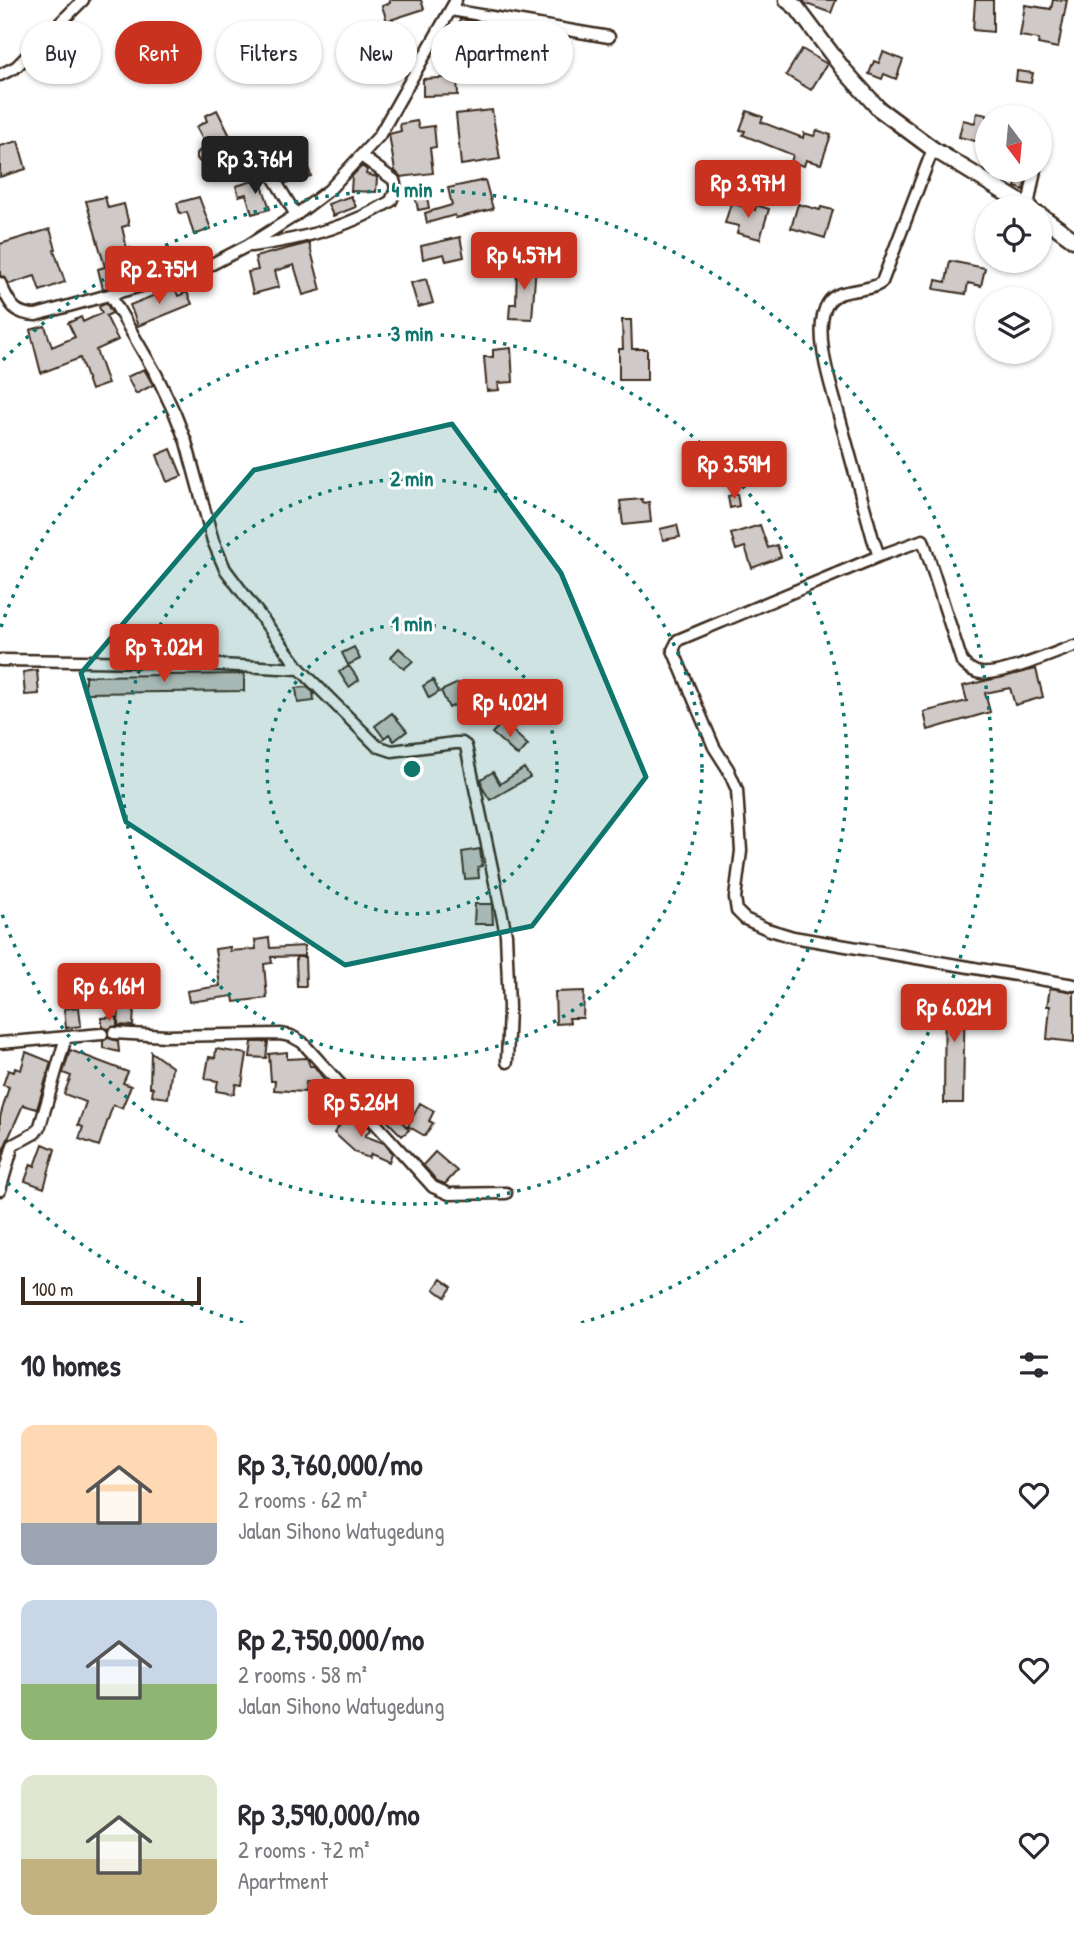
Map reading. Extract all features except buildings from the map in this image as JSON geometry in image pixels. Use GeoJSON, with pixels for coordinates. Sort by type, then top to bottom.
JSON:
{"type":"FeatureCollection","features":[{"type":"Feature","properties":{"kind":"street"},"geometry":{"type":"LineString","coordinates":[[0,75],[16,67],[83,0]]}},
{"type":"Feature","properties":{"kind":"street"},"geometry":{"type":"LineString","coordinates":[[787,0],[797,8],[843,69],[879,109],[933,149],[1009,196]]}},
{"type":"Feature","properties":{"kind":"street"},"geometry":{"type":"LineString","coordinates":[[0,283],[12,307],[28,315],[36,315],[185,274],[247,246],[329,190],[379,136],[454,5],[609,37]]}},
{"type":"Feature","properties":{"kind":"street"},"geometry":{"type":"LineString","coordinates":[[203,156],[237,148],[258,152],[296,215]]}},
{"type":"Feature","properties":{"kind":"street"},"geometry":{"type":"LineString","coordinates":[[879,556],[825,365],[821,333],[827,304],[831,299],[882,282],[933,149]]}},
{"type":"Feature","properties":{"kind":"street"},"geometry":{"type":"LineString","coordinates":[[247,246],[307,236],[349,222],[391,201],[396,189],[394,180],[361,156]]}},
{"type":"Feature","properties":{"kind":"street"},"geometry":{"type":"LineString","coordinates":[[1052,224],[1074,240]]}},
{"type":"Feature","properties":{"kind":"street"},"geometry":{"type":"LineString","coordinates":[[110,295],[156,374],[175,414],[225,569],[300,669],[384,750],[455,743],[466,746],[506,934],[509,1007],[507,1062]]}},
{"type":"Feature","properties":{"kind":"street"},"geometry":{"type":"LineString","coordinates":[[1074,646],[998,672],[984,674],[971,670],[962,662],[923,540],[726,618],[678,640],[673,650],[714,747],[737,790],[741,851],[735,898],[737,911],[745,919],[793,937],[1074,985]]}},
{"type":"Feature","properties":{"kind":"street"},"geometry":{"type":"LineString","coordinates":[[0,660],[161,662],[300,669]]}},
{"type":"Feature","properties":{"kind":"street"},"geometry":{"type":"LineString","coordinates":[[0,1043],[102,1034]]}},
{"type":"Feature","properties":{"kind":"street"},"geometry":{"type":"LineString","coordinates":[[114,1034],[291,1036],[302,1042],[433,1187],[449,1194],[506,1192]]}},
{"type":"Feature","properties":{"kind":"street"},"geometry":{"type":"LineString","coordinates":[[0,1190],[13,1145],[35,1133],[40,1126],[66,1037]]}},
{"type":"Feature","properties":{"kind":"highlighted area"},"geometry":{"type":"Polygon","coordinates":[[[452,424],[561,573],[646,777],[532,926],[345,965],[126,822],[81,673],[254,470],[452,424]]]}}]}
